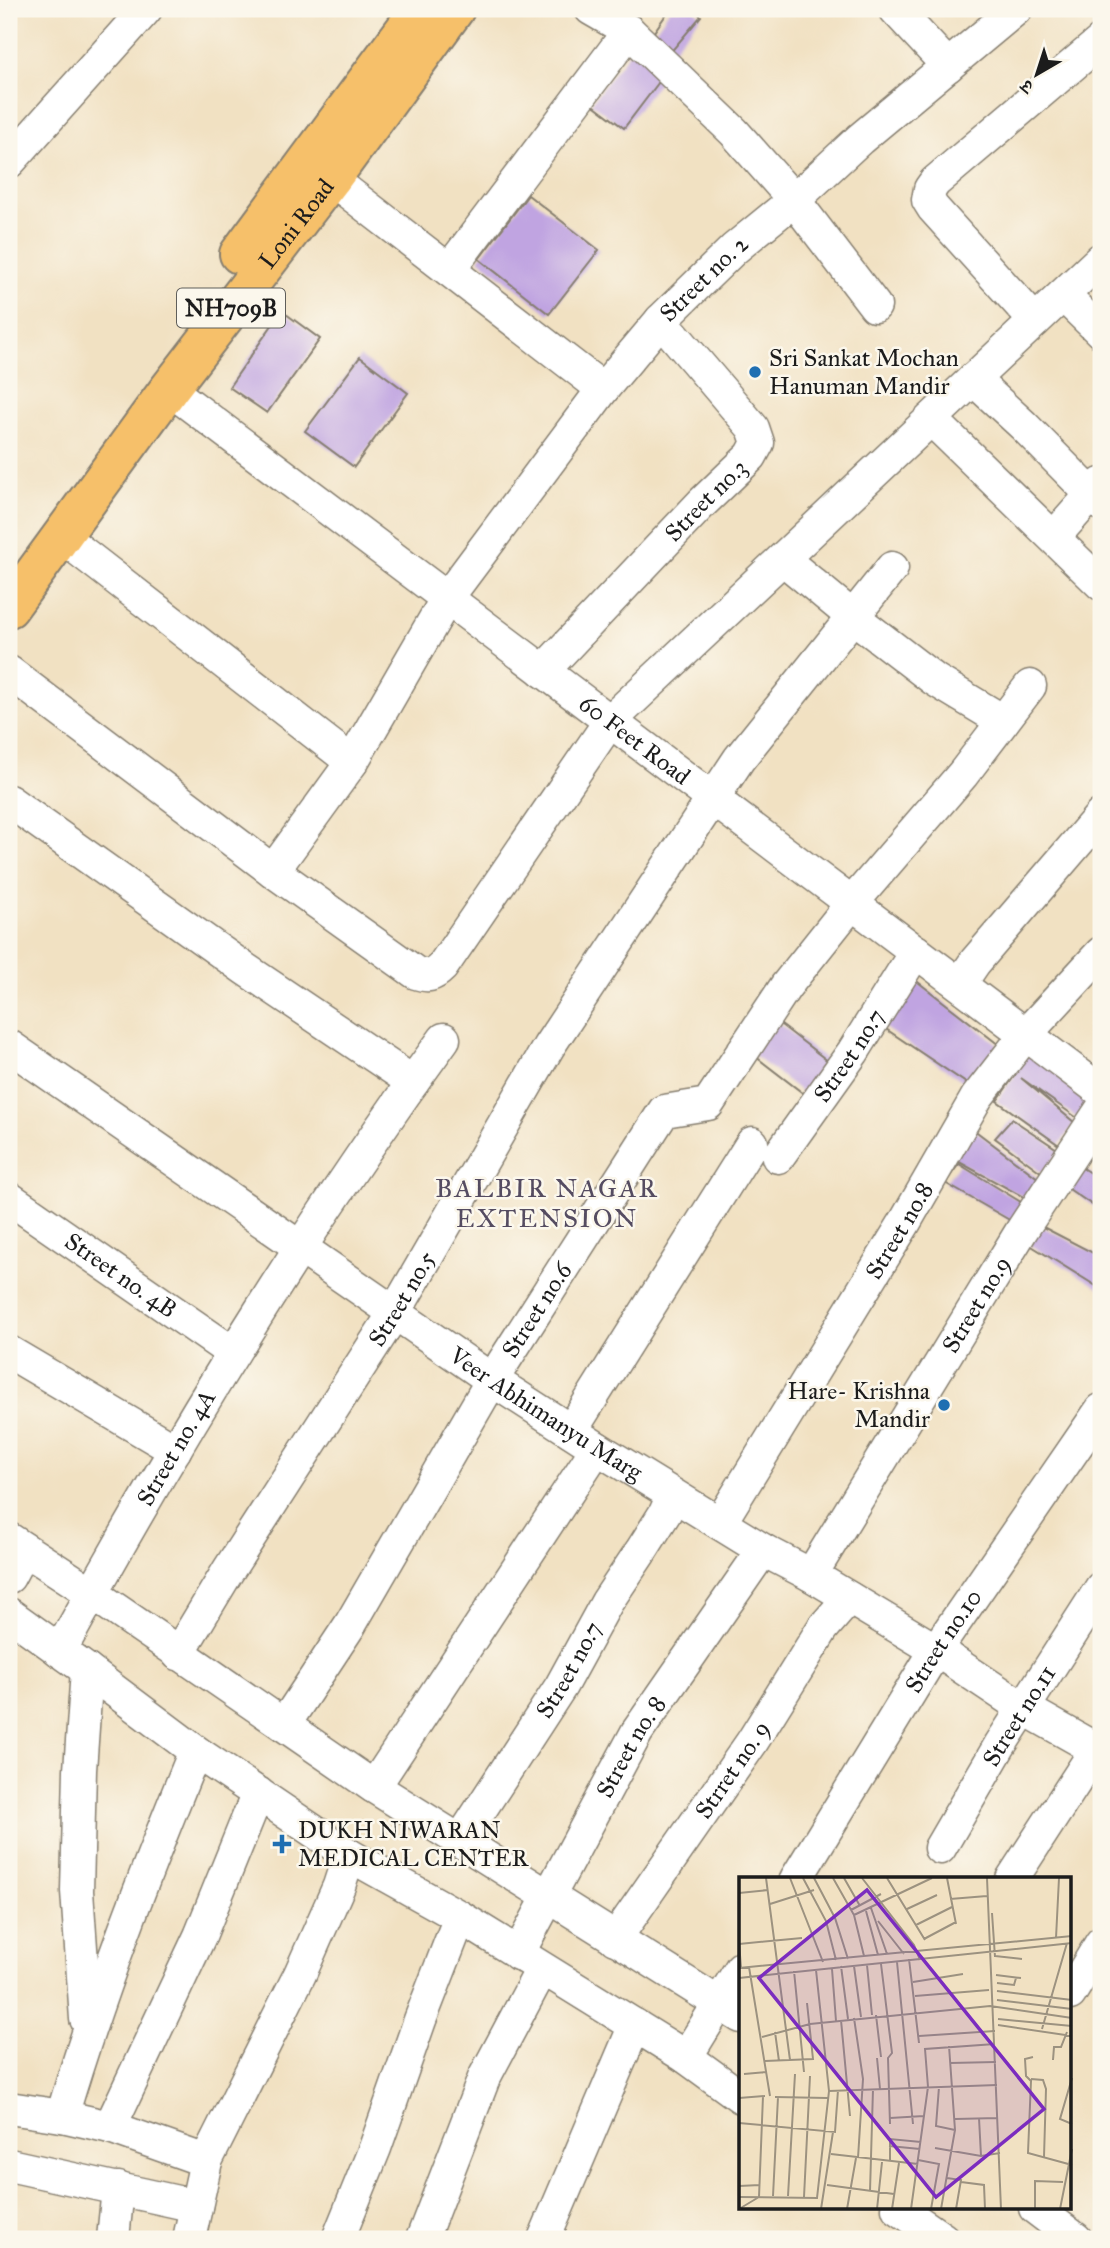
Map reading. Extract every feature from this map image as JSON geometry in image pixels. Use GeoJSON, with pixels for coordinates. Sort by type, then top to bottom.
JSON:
{"type":"FeatureCollection","features":[{"type":"Feature","properties":{"kind":"highway","name":"Loni Road"},"geometry":{"type":"LineString","coordinates":[[9,565],[420,9]]}},
{"type":"Feature","properties":{"kind":"highway","name":"Loni Road"},"geometry":{"type":"LineString","coordinates":[[9,608],[169,389],[331,179],[455,9]]}},
{"type":"Feature","properties":{"kind":"street"},"geometry":{"type":"LineString","coordinates":[[9,162],[146,9]]}},
{"type":"Feature","properties":{"kind":"street"},"geometry":{"type":"LineString","coordinates":[[591,9],[629,32],[734,132],[794,200],[875,306]]}},
{"type":"Feature","properties":{"kind":"street"},"geometry":{"type":"LineString","coordinates":[[895,9],[948,66]]}},
{"type":"Feature","properties":{"kind":"street","name":"Street no. 2"},"geometry":{"type":"LineString","coordinates":[[273,871],[352,762],[447,598],[603,389],[661,320],[734,249],[794,200],[860,139],[1016,9]]}},
{"type":"Feature","properties":{"kind":"street"},"geometry":{"type":"LineString","coordinates":[[449,270],[629,32]]}},
{"type":"Feature","properties":{"kind":"street"},"geometry":{"type":"LineString","coordinates":[[1035,321],[933,208],[928,200],[930,190],[935,182],[1101,41]]}},
{"type":"Feature","properties":{"kind":"street"},"geometry":{"type":"LineString","coordinates":[[331,179],[603,389]]}},
{"type":"Feature","properties":{"kind":"street"},"geometry":{"type":"LineString","coordinates":[[9,672],[273,871],[416,973],[426,977],[434,975],[610,721],[1101,259]]}},
{"type":"Feature","properties":{"kind":"street"},"geometry":{"type":"LineString","coordinates":[[1063,295],[1101,332]]}},
{"type":"Feature","properties":{"kind":"street","name":"Street no.3"},"geometry":{"type":"LineString","coordinates":[[543,671],[702,503],[751,456],[758,443],[753,428],[661,320]]}},
{"type":"Feature","properties":{"kind":"street"},"geometry":{"type":"LineString","coordinates":[[973,379],[1098,494],[1054,537]]}},
{"type":"Feature","properties":{"kind":"street","name":"60 Feet Road"},"geometry":{"type":"LineString","coordinates":[[169,389],[1101,1091]]}},
{"type":"Feature","properties":{"kind":"street"},"geometry":{"type":"LineString","coordinates":[[931,419],[1101,584]]}},
{"type":"Feature","properties":{"kind":"street"},"geometry":{"type":"LineString","coordinates":[[61,536],[352,762]]}},
{"type":"Feature","properties":{"kind":"street"},"geometry":{"type":"LineString","coordinates":[[783,559],[934,680],[1003,721]]}},
{"type":"Feature","properties":{"kind":"street","name":"Street no.5"},"geometry":{"type":"LineString","coordinates":[[178,1654],[228,1571],[395,1312],[549,1046],[712,798],[739,759],[892,568]]}},
{"type":"Feature","properties":{"kind":"street","name":"Street no.6"},"geometry":{"type":"LineString","coordinates":[[284,1725],[350,1625],[492,1380],[664,1111],[708,1104],[786,986],[852,903],[963,774],[1030,686]]}},
{"type":"Feature","properties":{"kind":"street"},"geometry":{"type":"LineString","coordinates":[[9,801],[234,961],[412,1082]]}},
{"type":"Feature","properties":{"kind":"street"},"geometry":{"type":"LineString","coordinates":[[960,984],[983,953],[1101,815]]}},
{"type":"Feature","properties":{"kind":"street","name":"Street no.7"},"geometry":{"type":"LineString","coordinates":[[374,1787],[584,1440],[765,1150],[853,1052],[916,951]]}},
{"type":"Feature","properties":{"kind":"street","name":"Street no.8"},"geometry":{"type":"LineString","coordinates":[[720,1523],[905,1222],[977,1097],[1026,1034],[1101,953]]}},
{"type":"Feature","properties":{"kind":"street","name":"Street no. 4A"},"geometry":{"type":"LineString","coordinates":[[60,1651],[233,1353],[375,1133],[444,1039]]}},
{"type":"Feature","properties":{"kind":"street","name":"Veer Abhimanyu Marg"},"geometry":{"type":"LineString","coordinates":[[9,1046],[492,1380],[584,1440],[936,1650],[1023,1708],[1100,1748]]}},
{"type":"Feature","properties":{"kind":"street","name":"Street no.9"},"geometry":{"type":"LineString","coordinates":[[811,1575],[1009,1252],[1101,1110]]}},
{"type":"Feature","properties":{"kind":"street","name":"Street no. 4B"},"geometry":{"type":"LineString","coordinates":[[9,1198],[233,1353]]}},
{"type":"Feature","properties":{"kind":"street"},"geometry":{"type":"LineString","coordinates":[[9,1352],[175,1450]]}},
{"type":"Feature","properties":{"kind":"street","name":"Street no.10"},"geometry":{"type":"LineString","coordinates":[[797,1877],[936,1650],[1101,1410]]}},
{"type":"Feature","properties":{"kind":"street","name":"Street no.7"},"geometry":{"type":"LineString","coordinates":[[460,1841],[561,1686],[600,1614],[642,1551],[673,1495]]}},
{"type":"Feature","properties":{"kind":"street"},"geometry":{"type":"LineString","coordinates":[[9,1577],[16,1544],[92,1593],[374,1787],[460,1841],[542,1912],[615,1939],[730,2010]]}},
{"type":"Feature","properties":{"kind":"street","name":"Street no. 8"},"geometry":{"type":"LineString","coordinates":[[422,2239],[530,1961],[542,1912],[637,1731],[763,1549]]}},
{"type":"Feature","properties":{"kind":"street","name":"Street no.11"},"geometry":{"type":"LineString","coordinates":[[940,1848],[1023,1708],[1101,1588]]}},
{"type":"Feature","properties":{"kind":"street","name":"Strret no. 9"},"geometry":{"type":"LineString","coordinates":[[615,1939],[752,1742],[823,1628],[849,1598]]}},
{"type":"Feature","properties":{"kind":"street"},"geometry":{"type":"LineString","coordinates":[[9,1614],[195,1751],[349,1855],[460,1917],[686,2057],[739,2095]]}},
{"type":"Feature","properties":{"kind":"street"},"geometry":{"type":"LineString","coordinates":[[87,1670],[80,1770],[77,1891],[87,2031]]}},
{"type":"Feature","properties":{"kind":"street"},"geometry":{"type":"LineString","coordinates":[[1013,1877],[1100,1748]]}},
{"type":"Feature","properties":{"kind":"street"},"geometry":{"type":"LineString","coordinates":[[62,2116],[87,2031],[123,1931],[195,1751]]}},
{"type":"Feature","properties":{"kind":"street"},"geometry":{"type":"LineString","coordinates":[[110,2127],[200,1936],[258,1793]]}},
{"type":"Feature","properties":{"kind":"street"},"geometry":{"type":"LineString","coordinates":[[189,2239],[206,2161],[300,1974],[339,1886],[349,1855]]}},
{"type":"Feature","properties":{"kind":"street"},"geometry":{"type":"LineString","coordinates":[[338,2239],[376,2148],[420,2020],[460,1917]]}},
{"type":"Feature","properties":{"kind":"street"},"geometry":{"type":"LineString","coordinates":[[1072,1991],[1101,1943]]}},
{"type":"Feature","properties":{"kind":"street"},"geometry":{"type":"LineString","coordinates":[[686,2057],[730,2010],[739,1976]]}},
{"type":"Feature","properties":{"kind":"street"},"geometry":{"type":"LineString","coordinates":[[544,2239],[635,2025]]}},
{"type":"Feature","properties":{"kind":"street"},"geometry":{"type":"LineString","coordinates":[[9,2108],[110,2127],[206,2161]]}},
{"type":"Feature","properties":{"kind":"street"},"geometry":{"type":"LineString","coordinates":[[9,2165],[196,2206]]}},
{"type":"Feature","properties":{"kind":"street"},"geometry":{"type":"LineString","coordinates":[[113,2239],[118,2188]]}},
{"type":"Feature","properties":{"kind":"street"},"geometry":{"type":"LineString","coordinates":[[901,2210],[931,2228]]}},
{"type":"Feature","properties":{"kind":"street"},"geometry":{"type":"LineString","coordinates":[[1038,2210],[1076,2239]]}},
{"type":"Feature","properties":{"kind":"building"},"geometry":{"type":"Polygon","coordinates":[[[670,9],[694,9],[701,16],[670,53],[654,32],[670,9]]]}},
{"type":"Feature","properties":{"kind":"building"},"geometry":{"type":"Polygon","coordinates":[[[635,45],[668,70],[624,128],[591,103],[635,45]]]}},
{"type":"Feature","properties":{"kind":"building"},"geometry":{"type":"Polygon","coordinates":[[[528,195],[599,250],[549,314],[479,259],[528,195]]]}},
{"type":"Feature","properties":{"kind":"building"},"geometry":{"type":"Polygon","coordinates":[[[282,311],[320,339],[267,413],[229,387],[282,311]]]}},
{"type":"Feature","properties":{"kind":"building"},"geometry":{"type":"Polygon","coordinates":[[[360,357],[408,393],[354,467],[305,431],[360,357]]]}},
{"type":"Feature","properties":{"kind":"building"},"geometry":{"type":"Polygon","coordinates":[[[914,979],[999,1045],[972,1087],[880,1025],[914,979]]]}},
{"type":"Feature","properties":{"kind":"building"},"geometry":{"type":"Polygon","coordinates":[[[772,1018],[833,1065],[808,1097],[747,1050],[772,1018]]]}},
{"type":"Feature","properties":{"kind":"building"},"geometry":{"type":"Polygon","coordinates":[[[1032,1042],[1100,1095],[1080,1120],[1021,1078],[1075,1123],[1059,1145],[997,1101],[1015,1075],[1009,1070],[1032,1042]]]}},
{"type":"Feature","properties":{"kind":"building"},"geometry":{"type":"Polygon","coordinates":[[[1012,1119],[1060,1151],[1042,1173],[995,1138],[1012,1119]]]}},
{"type":"Feature","properties":{"kind":"building"},"geometry":{"type":"Polygon","coordinates":[[[969,1126],[1043,1182],[1029,1200],[950,1157],[969,1126]]]}},
{"type":"Feature","properties":{"kind":"building"},"geometry":{"type":"Polygon","coordinates":[[[959,1164],[1024,1204],[1013,1222],[945,1183],[959,1164]]]}},
{"type":"Feature","properties":{"kind":"building"},"geometry":{"type":"Polygon","coordinates":[[[1079,1166],[1101,1180],[1101,1211],[1066,1187],[1079,1166]]]}},
{"type":"Feature","properties":{"kind":"building"},"geometry":{"type":"Polygon","coordinates":[[[1041,1226],[1101,1257],[1101,1289],[1030,1245],[1041,1226]]]}},
{"type":"Feature","properties":{"kind":"place","name":"Sri Sankat Mochan Hanuman Mandir"},"geometry":{"type":"Point","coordinates":[755,372]}},
{"type":"Feature","properties":{"kind":"place","name":"Hare- Krishna Mandir"},"geometry":{"type":"Point","coordinates":[944,1405]}},
{"type":"Feature","properties":{"kind":"place","name":"DUKH NIWARAN MEDICAL CENTER"},"geometry":{"type":"Point","coordinates":[282,1844]}},
{"type":"Feature","properties":{"kind":"district","name":"BALBIR NAGAR EXTENSION"},"geometry":{"type":"Point","coordinates":[547,1203]}}]}
